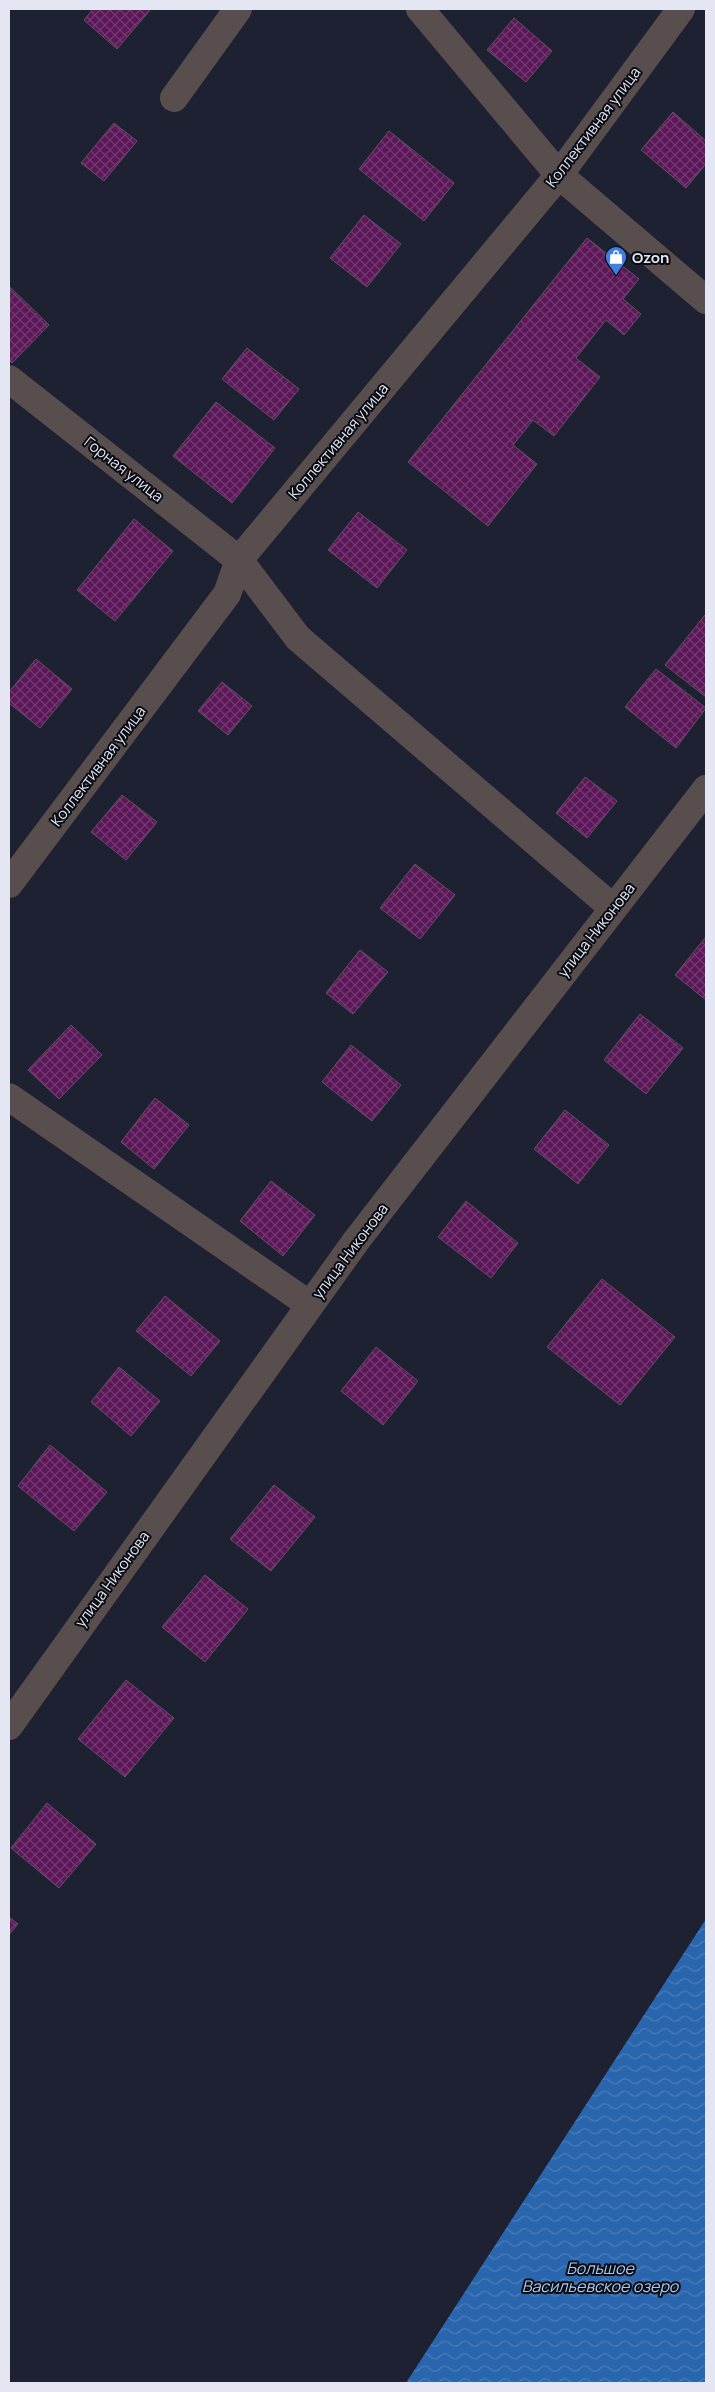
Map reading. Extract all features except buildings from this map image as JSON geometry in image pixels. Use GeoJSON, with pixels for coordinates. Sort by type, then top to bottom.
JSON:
{"type":"FeatureCollection","features":[{"type":"Feature","properties":{"kind":"street"},"geometry":{"type":"LineString","coordinates":[[174,98],[238,9]]}},
{"type":"Feature","properties":{"kind":"street"},"geometry":{"type":"LineString","coordinates":[[420,9],[559,175],[706,300]]}},
{"type":"Feature","properties":{"kind":"street","name":"Коллективная улица"},"geometry":{"type":"LineString","coordinates":[[9,884],[227,594],[239,560],[559,175],[682,9]]}},
{"type":"Feature","properties":{"kind":"street","name":"Горная улица"},"geometry":{"type":"LineString","coordinates":[[9,379],[239,560],[298,638],[613,908]]}},
{"type":"Feature","properties":{"kind":"street","name":"улица Никонова"},"geometry":{"type":"LineString","coordinates":[[9,1726],[362,1233],[706,789]]}},
{"type":"Feature","properties":{"kind":"street"},"geometry":{"type":"LineString","coordinates":[[9,1097],[310,1305]]}},
{"type":"Feature","properties":{"kind":"water","name":"Большое Васильевское озеро"},"geometry":{"type":"Polygon","coordinates":[[[706,1919],[706,2383],[406,2383],[706,1919]]]}},
{"type":"Feature","properties":{"kind":"place","name":"Ozon"},"geometry":{"type":"Point","coordinates":[616,276]}}]}
